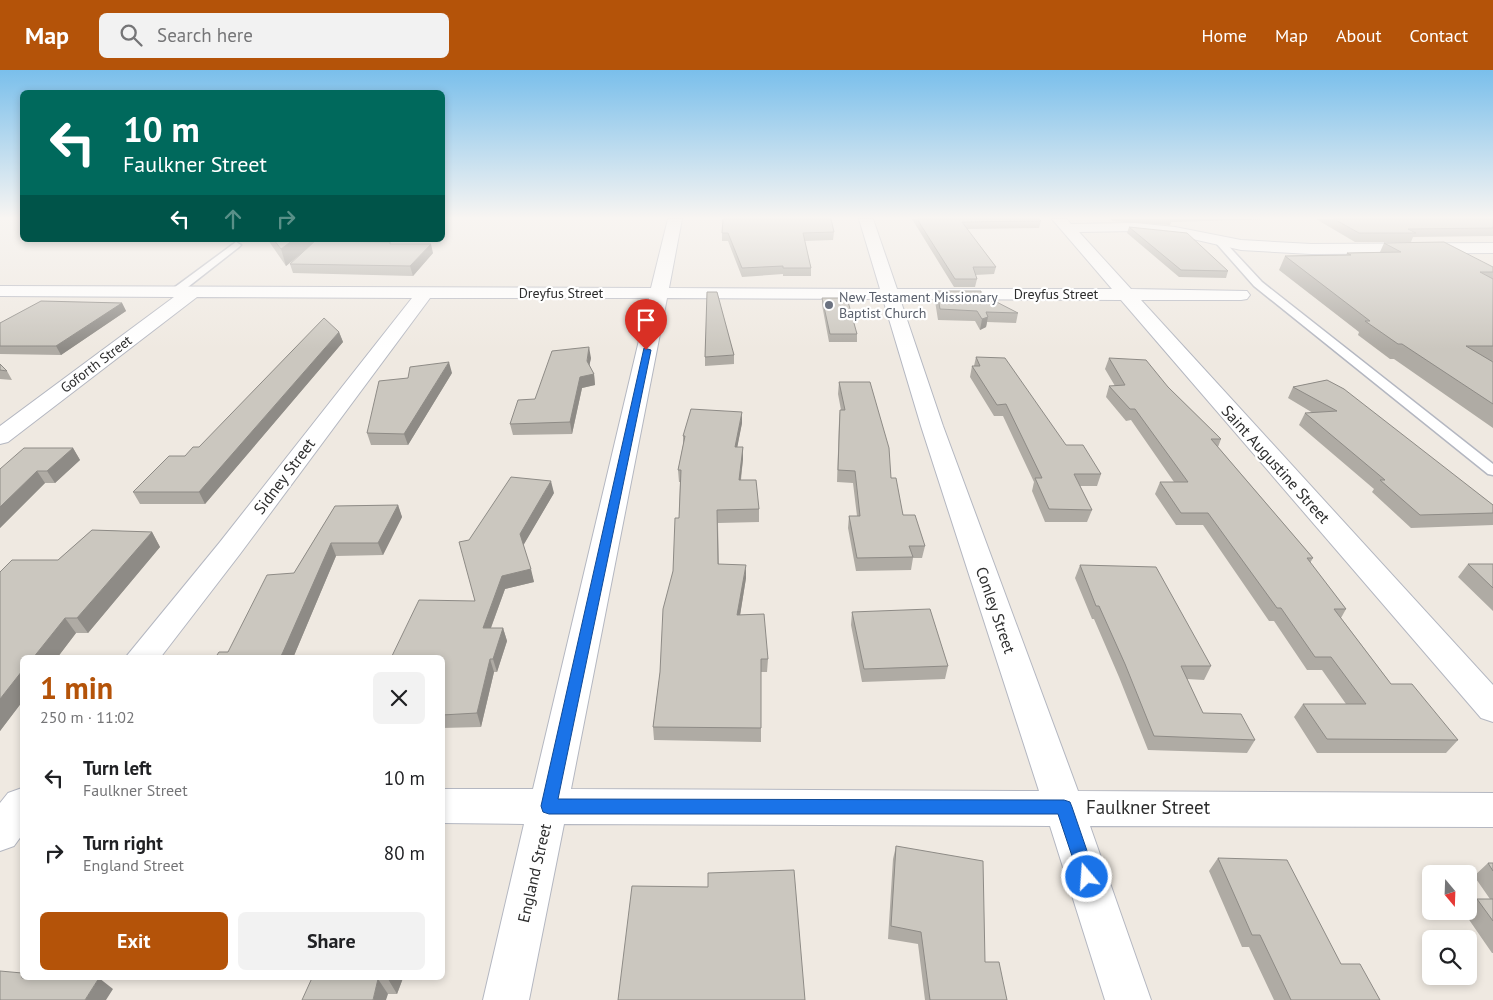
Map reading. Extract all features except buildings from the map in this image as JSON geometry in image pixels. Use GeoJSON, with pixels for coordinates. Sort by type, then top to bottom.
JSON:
{"type":"FeatureCollection","features":[{"type":"Feature","properties":{"kind":"street","name":"England Street"},"geometry":{"type":"LineString","coordinates":[[506,1000],[666,262]]}},
{"type":"Feature","properties":{"kind":"street","name":"Conley Street"},"geometry":{"type":"LineString","coordinates":[[880,262],[932,426],[1064,807],[1128,1000]]}},
{"type":"Feature","properties":{"kind":"street","name":"Saint Augustine Street"},"geometry":{"type":"LineString","coordinates":[[1097,262],[1493,708]]}},
{"type":"Feature","properties":{"kind":"street","name":"Dreyfus Street"},"geometry":{"type":"LineString","coordinates":[[0,291],[1241,295]]}},
{"type":"Feature","properties":{"kind":"street","name":"Goforth Street"},"geometry":{"type":"LineString","coordinates":[[0,437],[183,292]]}},
{"type":"Feature","properties":{"kind":"street","name":"Sidney Street"},"geometry":{"type":"LineString","coordinates":[[143,655],[230,548],[425,292]]}},
{"type":"Feature","properties":{"kind":"street"},"geometry":{"type":"LineString","coordinates":[[0,805],[20,805]]}},
{"type":"Feature","properties":{"kind":"street","name":"Faulkner Street"},"geometry":{"type":"LineString","coordinates":[[445,806],[1493,810]]}},
{"type":"Feature","properties":{"kind":"street"},"geometry":{"type":"LineString","coordinates":[[0,834],[20,808]]}},
{"type":"Feature","properties":{"kind":"lane"},"geometry":{"type":"LineString","coordinates":[[183,292],[216,262]]}},
{"type":"Feature","properties":{"kind":"lane"},"geometry":{"type":"LineString","coordinates":[[1239,262],[1258,284],[1493,471]]}},
{"type":"Feature","properties":{"kind":"place","name":"New Testament Missionary Baptist Church"},"geometry":{"type":"Point","coordinates":[829,305]}},
{"type":"Feature","properties":{"kind":"route"},"geometry":{"type":"LineString","coordinates":[[646,350],[549,806],[1064,807],[1087,877]]}}]}
